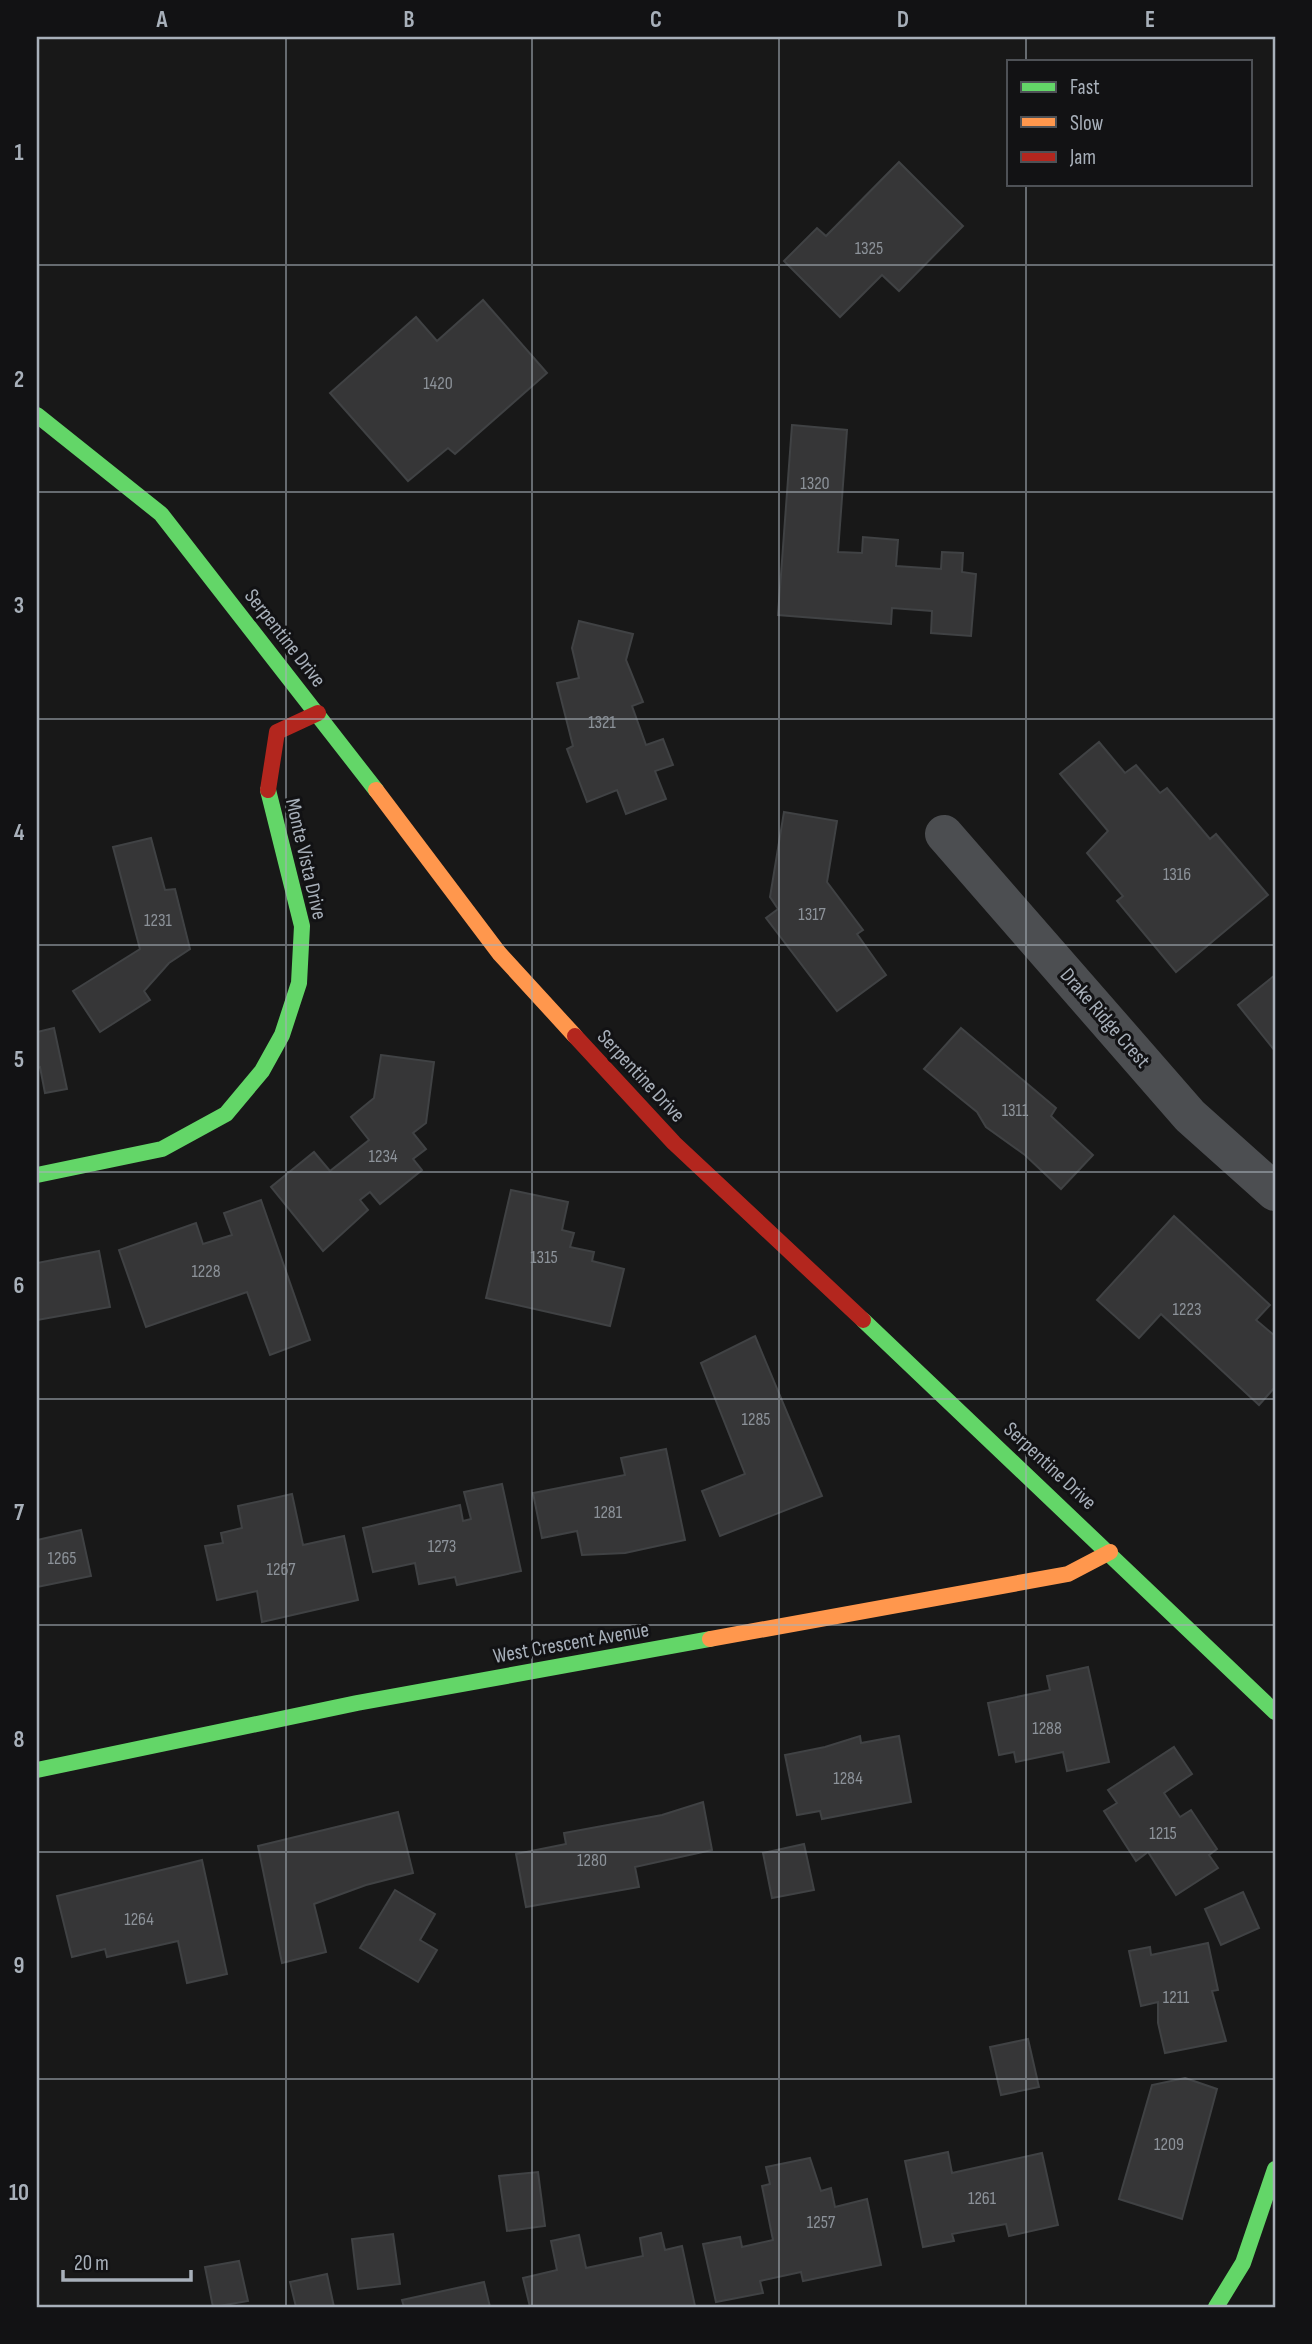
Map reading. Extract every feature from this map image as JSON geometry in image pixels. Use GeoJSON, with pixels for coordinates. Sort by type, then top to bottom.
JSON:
{"type":"FeatureCollection","features":[{"type":"Feature","properties":{"kind":"street","name":"Serpentine Drive"},"geometry":{"type":"LineString","coordinates":[[37,415],[161,514],[318,713],[499,953],[674,1143],[1110,1552],[1275,1712]]}},
{"type":"Feature","properties":{"kind":"street","name":"Monte Vista Drive"},"geometry":{"type":"LineString","coordinates":[[37,1175],[162,1149],[226,1114],[262,1071],[282,1035],[299,983],[302,926],[267,786],[277,732],[318,713]]}},
{"type":"Feature","properties":{"kind":"street","name":"Drake Ridge Crest"},"geometry":{"type":"LineString","coordinates":[[944,834],[1190,1116],[1275,1192]]}},
{"type":"Feature","properties":{"kind":"street","name":"West Crescent Avenue"},"geometry":{"type":"LineString","coordinates":[[37,1770],[357,1703],[1068,1574],[1110,1552]]}},
{"type":"Feature","properties":{"kind":"street"},"geometry":{"type":"LineString","coordinates":[[1216,2307],[1243,2263],[1275,2169]]}},
{"type":"Feature","properties":{"kind":"building"},"geometry":{"type":"Polygon","coordinates":[[[899,162],[963,226],[899,291],[882,275],[840,317],[784,261],[817,228],[826,236],[899,162]]]}},
{"type":"Feature","properties":{"kind":"building"},"geometry":{"type":"Polygon","coordinates":[[[483,300],[547,373],[455,454],[448,448],[408,481],[330,393],[416,317],[437,341],[483,300]]]}},
{"type":"Feature","properties":{"kind":"building"},"geometry":{"type":"Polygon","coordinates":[[[792,425],[847,430],[838,552],[862,553],[863,537],[898,540],[896,566],[941,569],[942,552],[963,553],[962,572],[976,574],[971,636],[931,633],[932,611],[892,608],[891,624],[778,615],[792,425]]]}},
{"type":"Feature","properties":{"kind":"building"},"geometry":{"type":"Polygon","coordinates":[[[579,621],[633,634],[626,660],[643,702],[632,706],[646,745],[663,739],[673,765],[655,771],[666,799],[626,814],[617,790],[587,802],[567,749],[573,746],[557,683],[579,678],[572,648],[579,621]]]}},
{"type":"Feature","properties":{"kind":"building"},"geometry":{"type":"Polygon","coordinates":[[[1099,742],[1125,773],[1136,765],[1160,793],[1167,788],[1210,839],[1216,834],[1268,895],[1176,972],[1117,901],[1123,896],[1087,853],[1108,831],[1060,774],[1099,742]]]}},
{"type":"Feature","properties":{"kind":"building"},"geometry":{"type":"Polygon","coordinates":[[[784,812],[837,821],[827,882],[863,930],[857,934],[886,975],[837,1011],[766,918],[778,909],[770,897],[784,812]]]}},
{"type":"Feature","properties":{"kind":"building"},"geometry":{"type":"Polygon","coordinates":[[[151,838],[165,890],[175,889],[190,949],[169,963],[144,991],[150,1000],[100,1032],[73,991],[140,949],[113,847],[151,838]]]}},
{"type":"Feature","properties":{"kind":"building"},"geometry":{"type":"Polygon","coordinates":[[[1275,975],[1275,1051],[1238,1005],[1275,975]]]}},
{"type":"Feature","properties":{"kind":"building"},"geometry":{"type":"Polygon","coordinates":[[[54,1028],[67,1089],[45,1093],[40,1067],[37,1068],[37,1032],[54,1028]]]}},
{"type":"Feature","properties":{"kind":"building"},"geometry":{"type":"Polygon","coordinates":[[[961,1028],[1056,1108],[1051,1116],[1093,1155],[1061,1189],[1025,1155],[986,1127],[977,1112],[924,1069],[961,1028]]]}},
{"type":"Feature","properties":{"kind":"building"},"geometry":{"type":"Polygon","coordinates":[[[381,1055],[434,1062],[426,1123],[413,1133],[426,1149],[413,1159],[422,1170],[380,1204],[370,1192],[360,1200],[368,1210],[323,1251],[271,1187],[314,1152],[330,1171],[369,1140],[351,1117],[374,1098],[381,1055]]]}},
{"type":"Feature","properties":{"kind":"building"},"geometry":{"type":"Polygon","coordinates":[[[511,1190],[568,1202],[562,1230],[574,1233],[570,1247],[594,1252],[592,1261],[624,1269],[610,1326],[486,1298],[511,1190]]]}},
{"type":"Feature","properties":{"kind":"building"},"geometry":{"type":"Polygon","coordinates":[[[261,1200],[310,1340],[270,1355],[247,1292],[146,1327],[119,1250],[196,1223],[203,1244],[232,1235],[224,1213],[261,1200]]]}},
{"type":"Feature","properties":{"kind":"building"},"geometry":{"type":"Polygon","coordinates":[[[1174,1216],[1270,1305],[1256,1320],[1275,1336],[1275,1387],[1259,1405],[1161,1314],[1139,1338],[1097,1300],[1174,1216]]]}},
{"type":"Feature","properties":{"kind":"building"},"geometry":{"type":"Polygon","coordinates":[[[99,1251],[110,1307],[37,1320],[37,1263],[99,1251]]]}},
{"type":"Feature","properties":{"kind":"building"},"geometry":{"type":"Polygon","coordinates":[[[755,1336],[822,1496],[720,1536],[702,1491],[745,1474],[701,1363],[755,1336]]]}},
{"type":"Feature","properties":{"kind":"building"},"geometry":{"type":"Polygon","coordinates":[[[666,1449],[685,1540],[625,1553],[582,1555],[577,1531],[542,1538],[533,1493],[625,1475],[621,1458],[666,1449]]]}},
{"type":"Feature","properties":{"kind":"building"},"geometry":{"type":"Polygon","coordinates":[[[502,1484],[521,1571],[457,1585],[455,1577],[419,1584],[415,1563],[373,1572],[363,1528],[460,1505],[463,1521],[471,1519],[464,1492],[502,1484]]]}},
{"type":"Feature","properties":{"kind":"building"},"geometry":{"type":"Polygon","coordinates":[[[292,1494],[303,1545],[344,1536],[358,1600],[262,1622],[257,1591],[217,1600],[205,1546],[223,1543],[221,1533],[242,1528],[238,1506],[292,1494]]]}},
{"type":"Feature","properties":{"kind":"building"},"geometry":{"type":"Polygon","coordinates":[[[81,1530],[91,1576],[37,1587],[37,1540],[81,1530]]]}},
{"type":"Feature","properties":{"kind":"building"},"geometry":{"type":"Polygon","coordinates":[[[1088,1667],[1109,1762],[1067,1771],[1063,1752],[1016,1762],[1014,1752],[999,1755],[988,1703],[1050,1690],[1047,1676],[1088,1667]]]}},
{"type":"Feature","properties":{"kind":"building"},"geometry":{"type":"Polygon","coordinates":[[[860,1736],[861,1743],[899,1736],[911,1802],[822,1819],[820,1811],[797,1815],[785,1755],[860,1736]]]}},
{"type":"Feature","properties":{"kind":"building"},"geometry":{"type":"Polygon","coordinates":[[[1174,1747],[1192,1774],[1164,1793],[1180,1817],[1191,1810],[1217,1849],[1209,1855],[1218,1868],[1176,1895],[1148,1852],[1136,1861],[1104,1811],[1117,1803],[1108,1790],[1174,1747]]]}},
{"type":"Feature","properties":{"kind":"building"},"geometry":{"type":"Polygon","coordinates":[[[703,1802],[712,1850],[635,1867],[639,1887],[526,1907],[516,1854],[566,1844],[564,1833],[662,1815],[703,1802]]]}},
{"type":"Feature","properties":{"kind":"building"},"geometry":{"type":"Polygon","coordinates":[[[398,1812],[413,1873],[366,1885],[314,1904],[326,1952],[282,1963],[258,1846],[398,1812]]]}},
{"type":"Feature","properties":{"kind":"building"},"geometry":{"type":"Polygon","coordinates":[[[804,1844],[814,1890],[772,1898],[763,1853],[804,1844]]]}},
{"type":"Feature","properties":{"kind":"building"},"geometry":{"type":"Polygon","coordinates":[[[202,1860],[227,1974],[187,1983],[178,1941],[107,1957],[105,1949],[72,1957],[57,1896],[202,1860]]]}},
{"type":"Feature","properties":{"kind":"building"},"geometry":{"type":"Polygon","coordinates":[[[395,1890],[435,1914],[420,1940],[437,1950],[418,1982],[360,1948],[395,1890]]]}},
{"type":"Feature","properties":{"kind":"building"},"geometry":{"type":"Polygon","coordinates":[[[1243,1892],[1259,1928],[1221,1945],[1205,1909],[1243,1892]]]}},
{"type":"Feature","properties":{"kind":"building"},"geometry":{"type":"Polygon","coordinates":[[[1208,1943],[1218,1990],[1212,1991],[1226,2041],[1165,2053],[1158,2023],[1158,2002],[1141,2006],[1129,1951],[1150,1947],[1151,1955],[1208,1943]]]}},
{"type":"Feature","properties":{"kind":"building"},"geometry":{"type":"Polygon","coordinates":[[[1028,2039],[1039,2087],[1001,2095],[990,2047],[1028,2039]]]}},
{"type":"Feature","properties":{"kind":"building"},"geometry":{"type":"Polygon","coordinates":[[[1185,2078],[1217,2089],[1182,2219],[1119,2199],[1152,2085],[1185,2078]]]}},
{"type":"Feature","properties":{"kind":"building"},"geometry":{"type":"Polygon","coordinates":[[[948,2152],[952,2173],[1042,2153],[1058,2225],[1009,2236],[1006,2224],[952,2234],[954,2241],[923,2247],[905,2161],[948,2152]]]}},
{"type":"Feature","properties":{"kind":"building"},"geometry":{"type":"Polygon","coordinates":[[[810,2158],[821,2191],[831,2188],[835,2207],[867,2199],[881,2265],[803,2281],[801,2272],[760,2281],[763,2293],[716,2302],[703,2244],[740,2237],[742,2247],[773,2240],[762,2186],[770,2184],[766,2167],[810,2158]]]}},
{"type":"Feature","properties":{"kind":"building"},"geometry":{"type":"Polygon","coordinates":[[[538,2172],[545,2226],[507,2231],[499,2176],[538,2172]]]}},
{"type":"Feature","properties":{"kind":"building"},"geometry":{"type":"Polygon","coordinates":[[[661,2233],[665,2250],[682,2246],[695,2306],[530,2307],[523,2278],[557,2270],[551,2241],[579,2235],[586,2268],[643,2256],[640,2238],[661,2233]]]}},
{"type":"Feature","properties":{"kind":"building"},"geometry":{"type":"Polygon","coordinates":[[[393,2234],[400,2284],[358,2289],[352,2239],[393,2234]]]}},
{"type":"Feature","properties":{"kind":"building"},"geometry":{"type":"Polygon","coordinates":[[[239,2261],[248,2301],[213,2307],[205,2267],[239,2261]]]}},
{"type":"Feature","properties":{"kind":"building"},"geometry":{"type":"Polygon","coordinates":[[[327,2274],[334,2307],[296,2307],[290,2282],[327,2274]]]}},
{"type":"Feature","properties":{"kind":"building"},"geometry":{"type":"Polygon","coordinates":[[[484,2282],[490,2307],[404,2307],[402,2300],[484,2282]]]}},
{"type":"Feature","properties":{"kind":"traffic: fast"},"geometry":{"type":"LineString","coordinates":[[37,415],[161,514],[376,790]]}},
{"type":"Feature","properties":{"kind":"traffic: fast"},"geometry":{"type":"LineString","coordinates":[[37,1175],[162,1149],[226,1114],[262,1071],[282,1035],[299,983],[302,926],[268,790]]}},
{"type":"Feature","properties":{"kind":"traffic: fast"},"geometry":{"type":"LineString","coordinates":[[863,1320],[1275,1712]]}},
{"type":"Feature","properties":{"kind":"traffic: fast"},"geometry":{"type":"LineString","coordinates":[[37,1770],[357,1703],[710,1639]]}},
{"type":"Feature","properties":{"kind":"traffic: fast"},"geometry":{"type":"LineString","coordinates":[[1216,2307],[1243,2263],[1275,2169]]}},
{"type":"Feature","properties":{"kind":"traffic: slow"},"geometry":{"type":"LineString","coordinates":[[376,790],[499,953],[575,1036]]}},
{"type":"Feature","properties":{"kind":"traffic: slow"},"geometry":{"type":"LineString","coordinates":[[710,1639],[1068,1574],[1110,1552]]}},
{"type":"Feature","properties":{"kind":"traffic: jam"},"geometry":{"type":"LineString","coordinates":[[268,790],[277,732],[318,713]]}},
{"type":"Feature","properties":{"kind":"traffic: jam"},"geometry":{"type":"LineString","coordinates":[[575,1036],[674,1143],[863,1320]]}}]}
